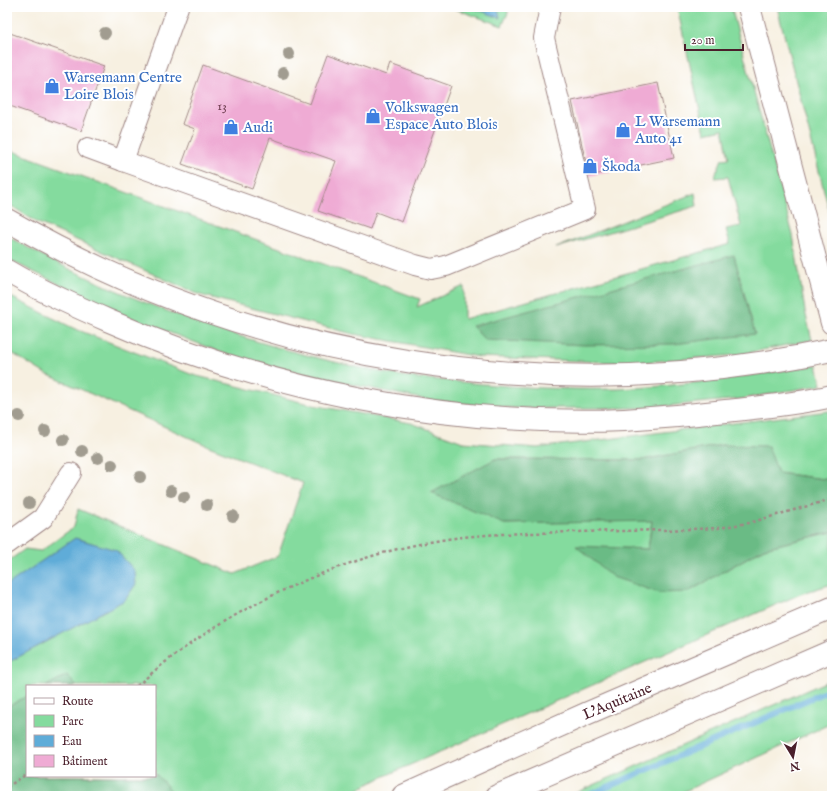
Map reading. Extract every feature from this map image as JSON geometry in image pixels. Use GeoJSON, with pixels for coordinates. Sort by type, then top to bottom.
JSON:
{"type":"FeatureCollection","features":[{"type":"Feature","properties":{"kind":"main road"},"geometry":{"type":"LineString","coordinates":[[750,7],[830,314]]}},
{"type":"Feature","properties":{"kind":"main road"},"geometry":{"type":"LineString","coordinates":[[7,220],[101,269],[197,308],[238,322],[314,343],[400,361],[506,373],[622,375],[685,372],[758,363],[832,350]]}},
{"type":"Feature","properties":{"kind":"main road"},"geometry":{"type":"LineString","coordinates":[[7,271],[100,317],[137,333],[190,352],[307,387],[404,406],[502,417],[623,420],[754,408],[832,396]]}},
{"type":"Feature","properties":{"kind":"main road","name":"L'Aquitaine"},"geometry":{"type":"LineString","coordinates":[[403,796],[588,713],[832,608]]}},
{"type":"Feature","properties":{"kind":"main road"},"geometry":{"type":"LineString","coordinates":[[497,796],[832,650]]}},
{"type":"Feature","properties":{"kind":"lane"},"geometry":{"type":"LineString","coordinates":[[124,161],[178,7]]}},
{"type":"Feature","properties":{"kind":"lane"},"geometry":{"type":"LineString","coordinates":[[88,148],[415,265],[432,269],[446,266],[585,210],[544,38],[550,7]]}},
{"type":"Feature","properties":{"kind":"lane"},"geometry":{"type":"LineString","coordinates":[[7,544],[43,518],[71,472]]}},
{"type":"Feature","properties":{"kind":"path"},"geometry":{"type":"LineString","coordinates":[[138,685],[174,655],[213,628],[256,604],[350,563],[386,552],[463,538],[505,534],[718,528],[749,523],[832,499]]}},
{"type":"Feature","properties":{"kind":"path"},"geometry":{"type":"LineString","coordinates":[[7,787],[26,775]]}},
{"type":"Feature","properties":{"kind":"green space"},"geometry":{"type":"Polygon","coordinates":[[[450,7],[507,7],[508,13],[502,26],[450,7]]]}},
{"type":"Feature","properties":{"kind":"green space"},"geometry":{"type":"Polygon","coordinates":[[[677,7],[731,7],[793,235],[805,311],[812,340],[737,355],[631,363],[479,357],[353,334],[200,295],[36,222],[7,203],[7,149],[420,299],[417,307],[464,286],[464,319],[730,244],[726,229],[741,226],[728,177],[714,178],[722,159],[729,158],[723,129],[705,133],[677,7]]]}},
{"type":"Feature","properties":{"kind":"green space"},"geometry":{"type":"Polygon","coordinates":[[[777,7],[832,7],[832,222],[777,7]]]}},
{"type":"Feature","properties":{"kind":"green space"},"geometry":{"type":"Polygon","coordinates":[[[695,193],[697,206],[556,248],[695,193]]]}},
{"type":"Feature","properties":{"kind":"green space"},"geometry":{"type":"Polygon","coordinates":[[[7,236],[53,261],[100,283],[149,304],[198,322],[249,339],[300,353],[351,366],[402,376],[519,387],[617,389],[667,386],[717,380],[817,365],[822,385],[741,399],[644,408],[514,408],[432,401],[302,374],[228,355],[121,314],[7,259],[7,236]]]}},
{"type":"Feature","properties":{"kind":"green space"},"geometry":{"type":"Polygon","coordinates":[[[734,255],[755,334],[674,344],[585,345],[485,340],[472,326],[734,255]]]}},
{"type":"Feature","properties":{"kind":"green space"},"geometry":{"type":"Polygon","coordinates":[[[7,295],[73,328],[193,375],[313,405],[411,423],[463,442],[537,448],[829,411],[832,421],[832,480],[778,473],[722,445],[642,460],[495,459],[504,524],[652,520],[648,549],[577,547],[688,592],[764,548],[832,532],[832,584],[803,593],[378,779],[345,796],[7,796],[7,562],[25,549],[41,551],[74,527],[78,509],[235,574],[278,556],[303,483],[206,445],[44,373],[7,350],[7,295]]]}},
{"type":"Feature","properties":{"kind":"green space"},"geometry":{"type":"Polygon","coordinates":[[[722,445],[768,446],[778,473],[832,480],[832,532],[764,548],[688,592],[659,593],[613,577],[576,546],[648,549],[652,521],[504,524],[431,493],[495,459],[642,460],[722,445]]]}},
{"type":"Feature","properties":{"kind":"green space"},"geometry":{"type":"Polygon","coordinates":[[[67,675],[75,685],[48,685],[67,675]]]}},
{"type":"Feature","properties":{"kind":"green space"},"geometry":{"type":"Polygon","coordinates":[[[832,679],[832,723],[674,796],[569,796],[832,679]]]}},
{"type":"Feature","properties":{"kind":"green space"},"geometry":{"type":"Polygon","coordinates":[[[26,697],[26,777],[156,777],[156,774],[176,796],[7,796],[7,707],[26,697]]]}},
{"type":"Feature","properties":{"kind":"water"},"geometry":{"type":"Polygon","coordinates":[[[471,7],[498,7],[500,18],[471,7]]]}},
{"type":"Feature","properties":{"kind":"water"},"geometry":{"type":"Polygon","coordinates":[[[75,538],[116,550],[135,571],[136,584],[125,600],[7,663],[7,585],[75,538]]]}},
{"type":"Feature","properties":{"kind":"building","name":"Warsemann Centre Loire Blois"},"geometry":{"type":"Polygon","coordinates":[[[7,32],[104,66],[81,131],[7,105],[7,32]]]}},
{"type":"Feature","properties":{"kind":"building","name":"Volkswagen Espace Auto Blois"},"geometry":{"type":"Polygon","coordinates":[[[328,54],[386,75],[390,64],[451,86],[402,222],[376,212],[370,229],[318,211],[336,161],[270,138],[252,189],[182,164],[195,129],[182,124],[203,65],[310,104],[328,54]]]}},
{"type":"Feature","properties":{"kind":"building","name":"L Warsemann Auto 41"},"geometry":{"type":"Polygon","coordinates":[[[658,83],[674,158],[589,176],[572,101],[658,83]]]}},
{"type":"Feature","properties":{"kind":"waterway"},"geometry":{"type":"LineString","coordinates":[[587,796],[832,689]]}},
{"type":"Feature","properties":{"kind":"place","name":"Warsemann Centre Loire Blois"},"geometry":{"type":"Point","coordinates":[52,86]}},
{"type":"Feature","properties":{"kind":"place","name":"Volkswagen Espace Auto Blois"},"geometry":{"type":"Point","coordinates":[373,116]}},
{"type":"Feature","properties":{"kind":"place","name":"Audi"},"geometry":{"type":"Point","coordinates":[231,127]}},
{"type":"Feature","properties":{"kind":"place","name":"L Warsemann Auto 41"},"geometry":{"type":"Point","coordinates":[623,130]}},
{"type":"Feature","properties":{"kind":"place","name":"Škoda"},"geometry":{"type":"Point","coordinates":[590,166]}}]}
